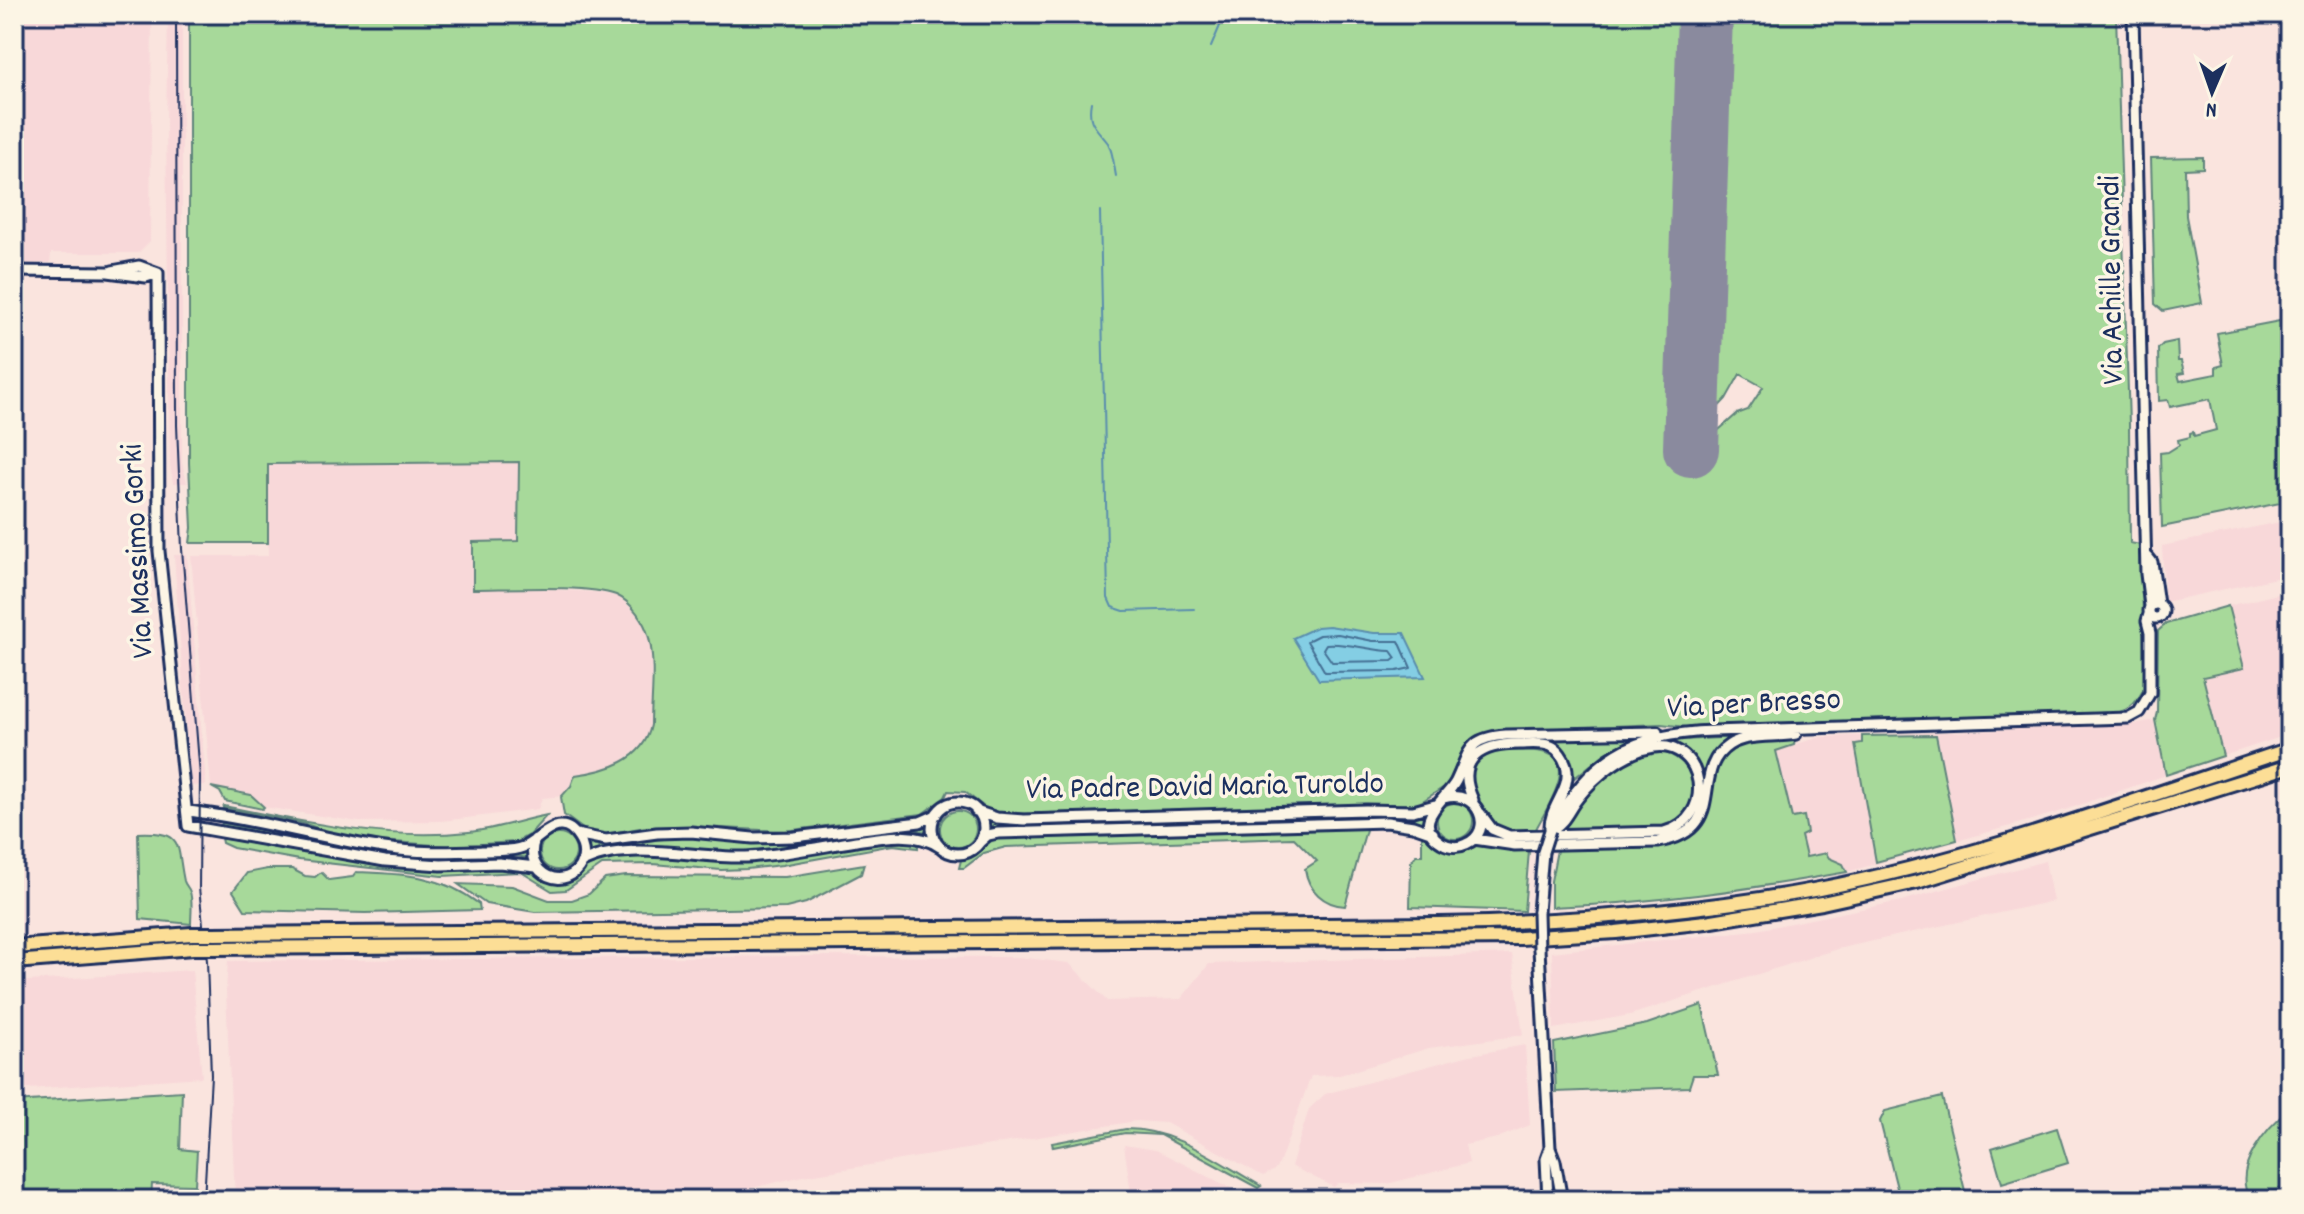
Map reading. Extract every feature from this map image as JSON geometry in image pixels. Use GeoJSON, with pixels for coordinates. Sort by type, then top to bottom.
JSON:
{"type":"FeatureCollection","features":[{"type":"Feature","properties":{"kind":"highway"},"geometry":{"type":"LineString","coordinates":[[14,947],[192,934],[1522,923],[1614,917],[1704,908],[1820,889],[1907,869],[2041,831],[2290,749]]}},
{"type":"Feature","properties":{"kind":"highway"},"geometry":{"type":"LineString","coordinates":[[14,962],[193,948],[1505,938],[1616,932],[1706,922],[1917,882],[2290,766]]}},
{"type":"Feature","properties":{"kind":"street","name":"Via Achille Grandi"},"geometry":{"type":"LineString","coordinates":[[2133,14],[2147,545]]}},
{"type":"Feature","properties":{"kind":"street","name":"Via Massimo Gorki"},"geometry":{"type":"LineString","coordinates":[[14,271],[108,272],[146,277],[158,273],[159,551],[188,826],[385,861],[441,865],[499,863],[536,867]]}},
{"type":"Feature","properties":{"kind":"street","name":"Via per Bresso"},"geometry":{"type":"LineString","coordinates":[[1560,1196],[1550,1148],[1537,895],[1543,852],[1550,830],[1565,805],[1602,765],[1646,739],[1677,732],[2128,718],[2139,712],[2150,693],[2150,633],[2154,610],[2152,562],[2147,556],[2147,545]]}},
{"type":"Feature","properties":{"kind":"street"},"geometry":{"type":"LineString","coordinates":[[1474,839],[1515,845],[1658,842],[1676,838],[1693,827],[1703,811],[1711,769],[1726,747],[1748,738],[1779,737],[1822,728]]}},
{"type":"Feature","properties":{"kind":"street"},"geometry":{"type":"LineString","coordinates":[[1440,801],[1462,796],[1477,808],[1481,824],[1474,839],[1465,845],[1453,847],[1442,843],[1433,833],[1430,816],[1440,801],[1457,780],[1465,754],[1488,737],[1677,732]]}},
{"type":"Feature","properties":{"kind":"street"},"geometry":{"type":"LineString","coordinates":[[1507,744],[1551,746],[1565,761],[1567,776],[1566,785],[1549,819],[1550,830],[1560,826],[1578,798],[1594,782],[1613,766],[1641,750],[1658,746],[1675,751],[1688,761],[1698,777],[1698,803],[1691,816],[1679,827],[1664,832],[1509,836],[1492,829],[1468,790],[1468,769],[1472,760],[1485,748],[1507,744]]}},
{"type":"Feature","properties":{"kind":"street","name":"Via Padre David Maria Turoldo"},"geometry":{"type":"LineString","coordinates":[[976,811],[997,818],[1024,820],[1413,811],[1440,801]]}},
{"type":"Feature","properties":{"kind":"street"},"geometry":{"type":"LineString","coordinates":[[535,839],[532,853],[536,867],[556,878],[571,875],[581,863],[592,857],[621,852],[747,857],[891,836],[918,838],[947,852],[961,854],[979,843],[983,824],[976,811],[965,804],[954,803],[943,807],[936,815],[932,834],[940,847]]}},
{"type":"Feature","properties":{"kind":"street"},"geometry":{"type":"LineString","coordinates":[[187,811],[387,848],[445,852],[523,848],[553,827],[606,840],[691,832],[753,838],[794,837],[913,823],[936,815]]}},
{"type":"Feature","properties":{"kind":"street","name":"Via Padre David Maria Turoldo"},"geometry":{"type":"LineString","coordinates":[[979,843],[988,835],[998,833],[1387,822],[1433,833]]}},
{"type":"Feature","properties":{"kind":"street"},"geometry":{"type":"LineString","coordinates":[[576,834],[583,848],[581,863]]}},
{"type":"Feature","properties":{"kind":"street","name":"Via per Bresso"},"geometry":{"type":"LineString","coordinates":[[1548,1197],[1546,1159],[1550,1148]]}},
{"type":"Feature","properties":{"kind":"shaded area"},"geometry":{"type":"Polygon","coordinates":[[[14,14],[152,14],[150,241],[138,253],[51,253],[50,263],[14,263],[14,14]]]}},
{"type":"Feature","properties":{"kind":"shaded area"},"geometry":{"type":"Polygon","coordinates":[[[168,14],[182,14],[182,463],[187,483],[173,483],[170,464],[166,124],[168,14]]]}},
{"type":"Feature","properties":{"kind":"shaded area"},"geometry":{"type":"Polygon","coordinates":[[[519,462],[518,542],[560,590],[618,596],[641,618],[649,639],[651,658],[651,725],[649,736],[642,746],[614,767],[575,775],[564,796],[542,798],[538,809],[442,821],[359,822],[264,807],[251,795],[211,787],[191,556],[268,556],[268,464],[519,462]]]}},
{"type":"Feature","properties":{"kind":"shaded area"},"geometry":{"type":"Polygon","coordinates":[[[2290,520],[2290,575],[2165,602],[2162,546],[2290,520]]]}},
{"type":"Feature","properties":{"kind":"shaded area"},"geometry":{"type":"Polygon","coordinates":[[[174,555],[187,555],[206,785],[190,786],[174,555]]]}},
{"type":"Feature","properties":{"kind":"shaded area"},"geometry":{"type":"Polygon","coordinates":[[[2290,591],[2290,734],[2223,756],[2203,677],[2243,668],[2228,606],[2290,591]]]}},
{"type":"Feature","properties":{"kind":"shaded area"},"geometry":{"type":"Polygon","coordinates":[[[2155,720],[2166,775],[2056,813],[1847,872],[1843,864],[1829,858],[1806,858],[1801,835],[1804,816],[1792,819],[1775,750],[1821,737],[2128,725],[2155,720]]]}},
{"type":"Feature","properties":{"kind":"shaded area"},"geometry":{"type":"Polygon","coordinates":[[[2045,861],[2053,901],[1837,949],[1630,1015],[1554,1029],[1552,952],[1757,930],[1901,901],[2045,861]]]}},
{"type":"Feature","properties":{"kind":"shaded area"},"geometry":{"type":"Polygon","coordinates":[[[1512,954],[1523,1035],[1429,1048],[1340,1075],[1311,1076],[1279,1164],[1263,1176],[1166,1123],[1136,1121],[803,1176],[700,1200],[235,1200],[226,991],[228,961],[1018,957],[1069,963],[1107,1001],[1181,999],[1209,964],[1512,954]]]}},
{"type":"Feature","properties":{"kind":"shaded area"},"geometry":{"type":"Polygon","coordinates":[[[192,970],[202,1077],[14,1090],[14,982],[192,970]]]}},
{"type":"Feature","properties":{"kind":"shaded area"},"geometry":{"type":"Polygon","coordinates":[[[1525,1045],[1530,1125],[1497,1138],[1465,1145],[1469,1163],[1387,1184],[1338,1183],[1334,1187],[1291,1166],[1309,1109],[1325,1094],[1466,1056],[1525,1045]]]}},
{"type":"Feature","properties":{"kind":"shaded area"},"geometry":{"type":"Polygon","coordinates":[[[1124,1145],[1156,1150],[1243,1194],[1209,1200],[1132,1200],[1124,1145]]]}},
{"type":"Feature","properties":{"kind":"green space"},"geometry":{"type":"Polygon","coordinates":[[[189,14],[1686,14],[1673,448],[1710,450],[1712,436],[1737,414],[1748,410],[1763,387],[1740,374],[1726,399],[1713,413],[1724,14],[2116,14],[2130,543],[2141,545],[2145,686],[2130,707],[2105,716],[1686,727],[1661,724],[1494,731],[1476,737],[1464,748],[1447,785],[1418,804],[1004,814],[988,810],[965,792],[948,791],[945,797],[922,814],[785,831],[680,826],[645,827],[602,835],[587,832],[564,815],[561,797],[571,786],[575,775],[611,767],[632,756],[641,747],[651,725],[651,648],[641,619],[627,602],[616,595],[567,588],[473,589],[473,542],[518,541],[519,462],[268,464],[268,543],[190,543],[189,14]]]}},
{"type":"Feature","properties":{"kind":"green space"},"geometry":{"type":"Polygon","coordinates":[[[2203,157],[2203,168],[2185,169],[2186,216],[2202,303],[2163,311],[2155,304],[2151,158],[2203,157]]]}},
{"type":"Feature","properties":{"kind":"green space"},"geometry":{"type":"Polygon","coordinates":[[[2290,319],[2290,501],[2162,527],[2160,453],[2179,445],[2178,440],[2190,437],[2190,433],[2193,432],[2194,436],[2216,430],[2210,399],[2170,407],[2168,400],[2159,401],[2158,349],[2163,344],[2177,341],[2178,361],[2181,361],[2184,373],[2178,374],[2180,381],[2216,374],[2216,367],[2223,365],[2217,333],[2290,319]]]}},
{"type":"Feature","properties":{"kind":"green space"},"geometry":{"type":"Polygon","coordinates":[[[2228,606],[2244,668],[2203,677],[2223,756],[2166,775],[2155,720],[2158,631],[2166,624],[2228,606]]]}},
{"type":"Feature","properties":{"kind":"green space"},"geometry":{"type":"Polygon","coordinates":[[[1639,735],[1604,754],[1572,780],[1568,757],[1551,742],[1515,739],[1489,743],[1474,753],[1467,791],[1455,789],[1467,763],[1476,750],[1482,745],[1491,740],[1501,737],[1639,735]]]}},
{"type":"Feature","properties":{"kind":"green space"},"geometry":{"type":"Polygon","coordinates":[[[1936,735],[1957,840],[1876,862],[1855,744],[1862,743],[1862,736],[1936,735]]]}},
{"type":"Feature","properties":{"kind":"green space"},"geometry":{"type":"Polygon","coordinates":[[[1738,737],[1723,746],[1702,802],[1704,786],[1700,775],[1663,741],[1738,737]]]}},
{"type":"Feature","properties":{"kind":"green space"},"geometry":{"type":"Polygon","coordinates":[[[1795,739],[1794,745],[1776,751],[1792,818],[1804,816],[1807,833],[1801,836],[1806,857],[1826,853],[1829,858],[1843,864],[1847,872],[1699,895],[1551,907],[1551,881],[1557,850],[1640,847],[1680,839],[1695,828],[1707,813],[1715,770],[1725,752],[1735,745],[1751,741],[1795,739]]]}},
{"type":"Feature","properties":{"kind":"green space"},"geometry":{"type":"Polygon","coordinates":[[[1500,748],[1503,751],[1542,752],[1554,757],[1559,765],[1557,787],[1535,831],[1502,830],[1492,823],[1474,792],[1471,775],[1476,763],[1500,748]]]}},
{"type":"Feature","properties":{"kind":"green space"},"geometry":{"type":"Polygon","coordinates":[[[1655,751],[1670,755],[1690,773],[1695,798],[1682,821],[1662,829],[1563,830],[1578,803],[1600,779],[1626,761],[1655,751]]]}},
{"type":"Feature","properties":{"kind":"green space"},"geometry":{"type":"Polygon","coordinates":[[[211,787],[251,795],[264,807],[225,801],[220,792],[211,787]]]}},
{"type":"Feature","properties":{"kind":"green space"},"geometry":{"type":"Polygon","coordinates":[[[1455,803],[1468,808],[1473,821],[1468,834],[1455,839],[1442,834],[1437,821],[1442,808],[1455,803]]]}},
{"type":"Feature","properties":{"kind":"green space"},"geometry":{"type":"Polygon","coordinates":[[[224,806],[346,828],[408,834],[469,832],[547,815],[530,834],[516,842],[448,846],[340,835],[224,806]]]}},
{"type":"Feature","properties":{"kind":"green space"},"geometry":{"type":"Polygon","coordinates":[[[1701,806],[1696,818],[1685,829],[1667,837],[1513,842],[1482,837],[1486,826],[1490,831],[1662,836],[1680,827],[1701,806]]]}},
{"type":"Feature","properties":{"kind":"green space"},"geometry":{"type":"Polygon","coordinates":[[[958,811],[971,816],[976,829],[971,842],[958,847],[945,842],[940,829],[945,816],[958,811]]]}},
{"type":"Feature","properties":{"kind":"green space"},"geometry":{"type":"Polygon","coordinates":[[[1360,814],[1425,815],[1425,823],[1398,818],[1342,818],[988,831],[987,822],[1006,825],[1360,814]]]}},
{"type":"Feature","properties":{"kind":"green space"},"geometry":{"type":"Polygon","coordinates":[[[222,823],[379,851],[473,856],[508,854],[528,849],[529,858],[457,860],[392,856],[221,826],[222,823]]]}},
{"type":"Feature","properties":{"kind":"green space"},"geometry":{"type":"Polygon","coordinates":[[[928,824],[928,832],[892,832],[765,851],[734,853],[638,847],[601,850],[589,855],[589,845],[683,837],[764,843],[806,841],[928,824]]]}},
{"type":"Feature","properties":{"kind":"green space"},"geometry":{"type":"Polygon","coordinates":[[[1367,826],[1345,906],[1330,903],[1313,890],[1305,869],[1317,861],[1294,838],[1006,847],[984,853],[964,868],[959,868],[961,860],[1000,838],[1367,826]]]}},
{"type":"Feature","properties":{"kind":"green space"},"geometry":{"type":"Polygon","coordinates":[[[138,833],[164,834],[176,842],[184,881],[191,896],[191,924],[140,919],[138,833]]]}},
{"type":"Feature","properties":{"kind":"green space"},"geometry":{"type":"Polygon","coordinates":[[[1422,833],[1448,851],[1463,851],[1482,844],[1529,851],[1524,911],[1410,907],[1411,862],[1416,855],[1422,855],[1422,833]]]}},
{"type":"Feature","properties":{"kind":"green space"},"geometry":{"type":"Polygon","coordinates":[[[558,834],[571,839],[576,852],[571,865],[558,870],[545,865],[540,852],[545,839],[558,834]]]}},
{"type":"Feature","properties":{"kind":"green space"},"geometry":{"type":"Polygon","coordinates":[[[221,838],[405,867],[517,866],[556,881],[572,878],[596,861],[623,857],[761,861],[879,842],[918,841],[918,848],[893,845],[747,869],[653,864],[602,865],[566,890],[552,891],[521,872],[442,876],[299,860],[233,848],[222,843],[221,838]]]}},
{"type":"Feature","properties":{"kind":"green space"},"geometry":{"type":"Polygon","coordinates":[[[864,864],[861,874],[806,903],[786,908],[535,912],[486,904],[458,884],[512,886],[549,900],[572,900],[589,894],[605,879],[626,876],[785,877],[864,864]]]}},
{"type":"Feature","properties":{"kind":"green space"},"geometry":{"type":"Polygon","coordinates":[[[292,869],[315,877],[321,872],[329,880],[352,877],[356,872],[421,878],[465,894],[479,904],[480,910],[365,913],[245,910],[233,891],[247,873],[292,869]]]}},
{"type":"Feature","properties":{"kind":"green space"},"geometry":{"type":"Polygon","coordinates":[[[1702,1005],[1718,1075],[1693,1075],[1689,1087],[1556,1092],[1554,1043],[1647,1024],[1702,1005]]]}},
{"type":"Feature","properties":{"kind":"green space"},"geometry":{"type":"Polygon","coordinates":[[[182,1091],[180,1149],[197,1151],[195,1185],[152,1184],[151,1199],[144,1200],[14,1200],[14,1102],[182,1091]]]}},
{"type":"Feature","properties":{"kind":"green space"},"geometry":{"type":"Polygon","coordinates":[[[1942,1097],[1967,1199],[1900,1200],[1880,1121],[1885,1111],[1942,1097]]]}},
{"type":"Feature","properties":{"kind":"green space"},"geometry":{"type":"Polygon","coordinates":[[[2290,1109],[2290,1187],[2249,1197],[2245,1173],[2249,1160],[2263,1136],[2290,1109]]]}},
{"type":"Feature","properties":{"kind":"green space"},"geometry":{"type":"Polygon","coordinates":[[[2057,1128],[2068,1163],[2002,1183],[1992,1148],[2057,1128]]]}},
{"type":"Feature","properties":{"kind":"green space"},"geometry":{"type":"Polygon","coordinates":[[[1126,1129],[1144,1130],[1162,1135],[1179,1141],[1261,1186],[1258,1188],[1160,1135],[1125,1133],[1053,1147],[1052,1143],[1126,1129]]]}},
{"type":"Feature","properties":{"kind":"water"},"geometry":{"type":"Polygon","coordinates":[[[1317,627],[1374,633],[1404,633],[1425,677],[1319,680],[1293,638],[1317,627]]]}},
{"type":"Feature","properties":{"kind":"waterway"},"geometry":{"type":"LineString","coordinates":[[1211,47],[1225,14]]}},
{"type":"Feature","properties":{"kind":"waterway"},"geometry":{"type":"LineString","coordinates":[[1091,102],[1091,120],[1110,147],[1116,176]]}},
{"type":"Feature","properties":{"kind":"waterway"},"geometry":{"type":"LineString","coordinates":[[1100,211],[1108,598],[1112,607],[1124,611],[1194,609]]}},
{"type":"Feature","properties":{"kind":"runway"},"geometry":{"type":"LineString","coordinates":[[1691,449],[1705,14]]}},
{"type":"Feature","properties":{"kind":"tram line"},"geometry":{"type":"LineString","coordinates":[[176,14],[177,425],[182,549],[200,776],[199,888],[207,961],[211,1075],[204,1200]]}}]}
